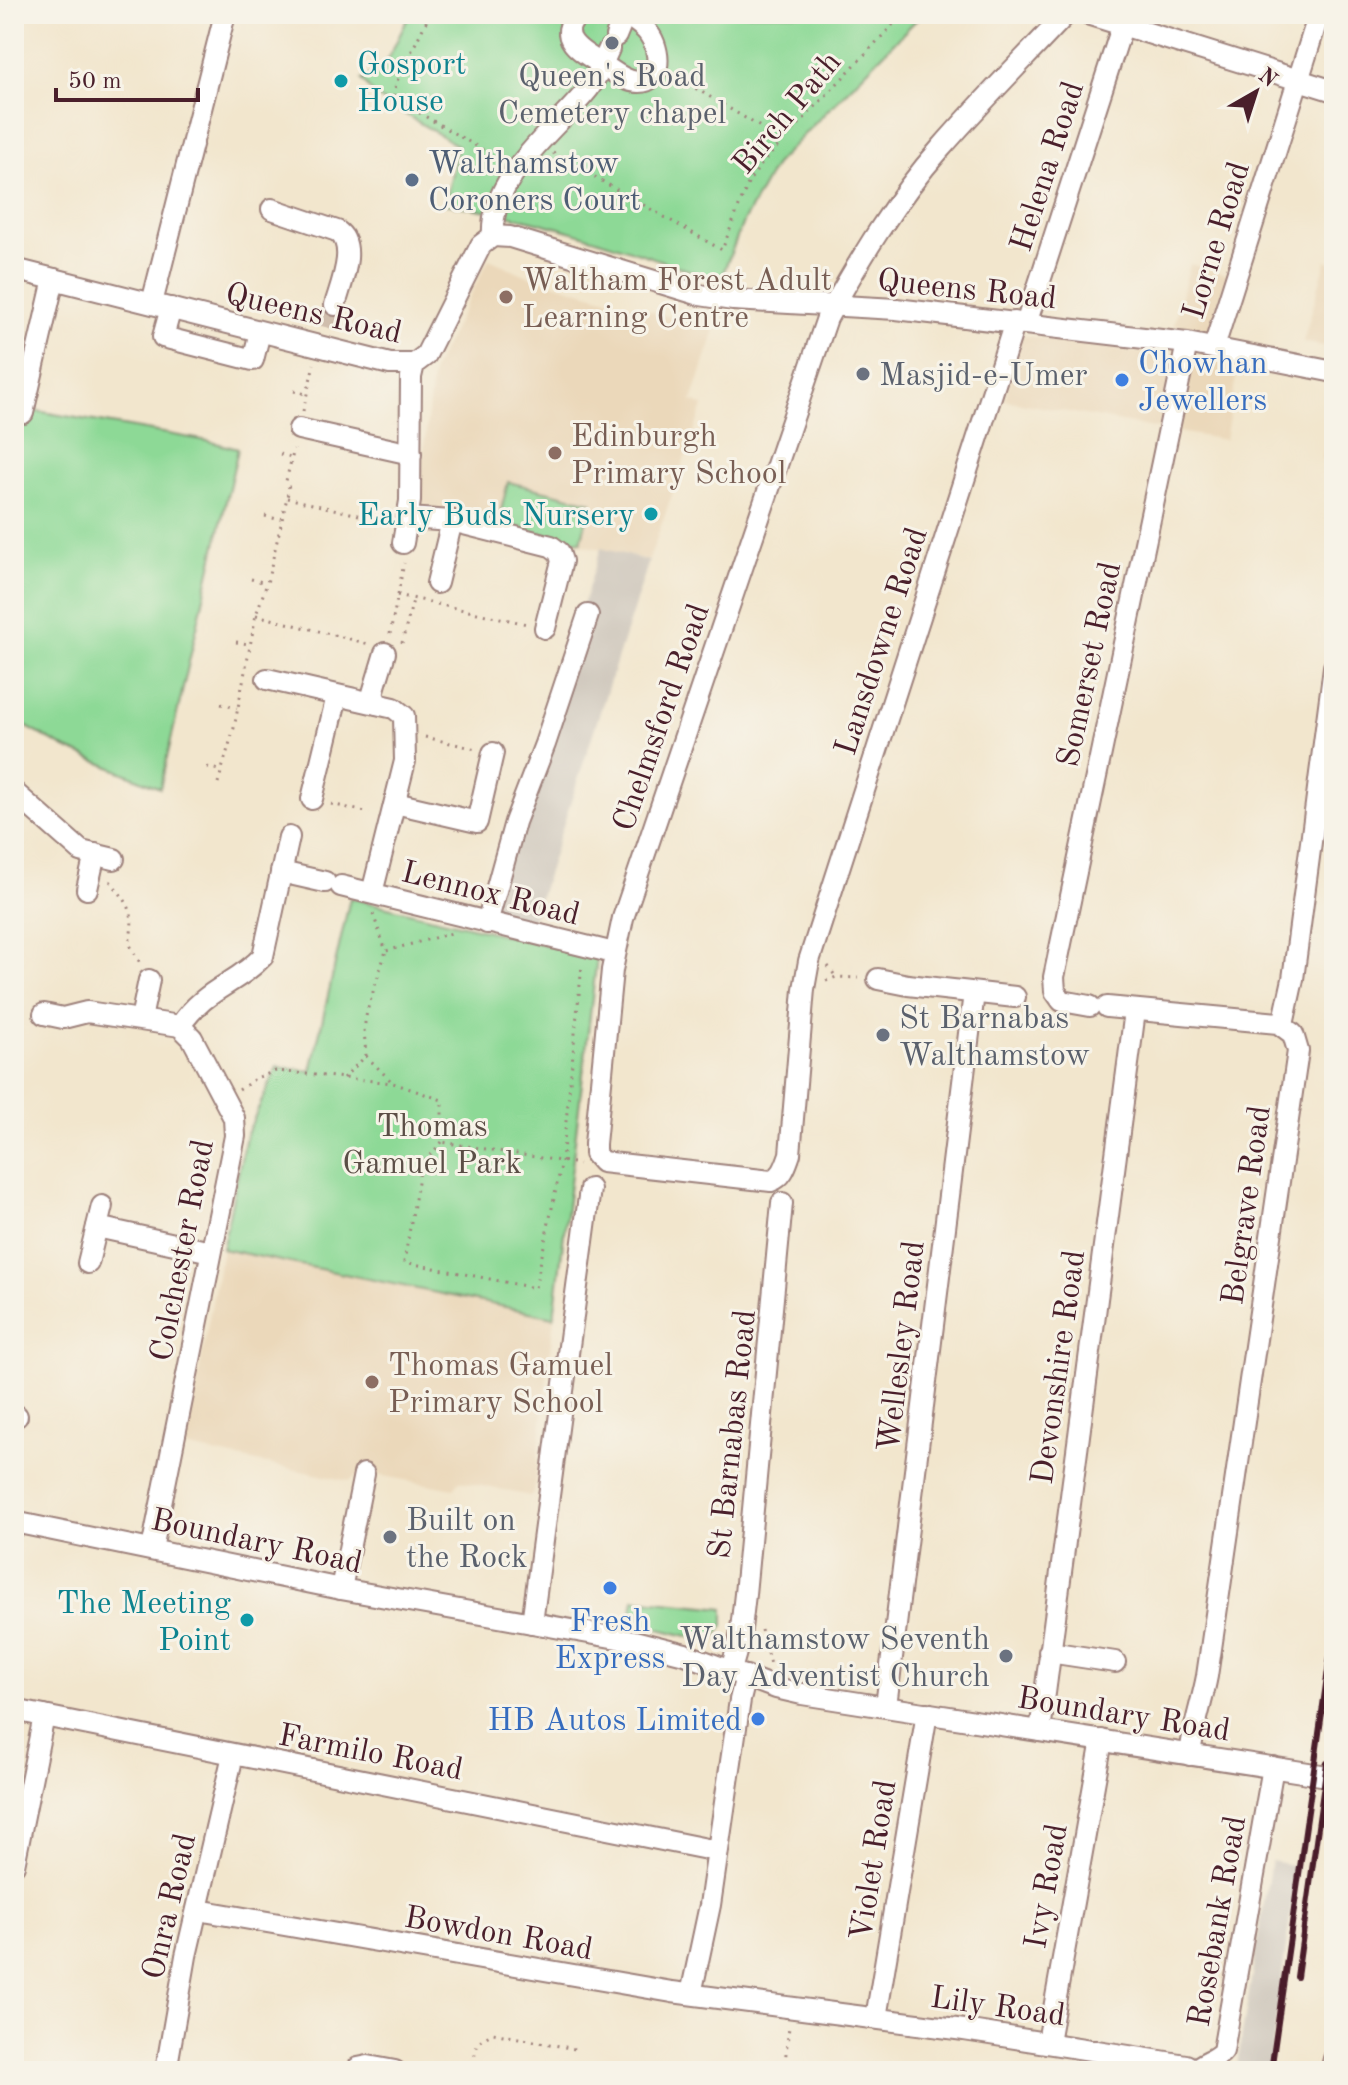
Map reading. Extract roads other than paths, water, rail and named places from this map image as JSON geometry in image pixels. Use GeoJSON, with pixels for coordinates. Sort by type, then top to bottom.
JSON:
{"type":"FeatureCollection","features":[{"type":"Feature","properties":{"kind":"street"},"geometry":{"type":"LineString","coordinates":[[225,14],[162,306],[163,337],[253,360],[260,332]]}},
{"type":"Feature","properties":{"kind":"street"},"geometry":{"type":"LineString","coordinates":[[580,14],[572,20],[569,37],[574,48],[609,50]]}},
{"type":"Feature","properties":{"kind":"street"},"geometry":{"type":"LineString","coordinates":[[493,236],[495,209],[517,170],[590,86],[625,14],[650,34],[657,51],[658,66],[651,78],[639,83],[626,79],[609,50]]}},
{"type":"Feature","properties":{"kind":"street","name":"Chelmsford Road"},"geometry":{"type":"LineString","coordinates":[[775,1180],[593,1163],[613,962],[627,904],[827,318],[882,226],[938,151],[1066,14]]}},
{"type":"Feature","properties":{"kind":"street"},"geometry":{"type":"LineString","coordinates":[[1087,14],[1334,91]]}},
{"type":"Feature","properties":{"kind":"street","name":"Lorne Road"},"geometry":{"type":"LineString","coordinates":[[1214,347],[1319,14]]}},
{"type":"Feature","properties":{"kind":"street","name":"Helena Road"},"geometry":{"type":"LineString","coordinates":[[1021,323],[1122,27]]}},
{"type":"Feature","properties":{"kind":"street"},"geometry":{"type":"LineString","coordinates":[[272,209],[345,237],[348,244],[335,305]]}},
{"type":"Feature","properties":{"kind":"street","name":"Queens Road"},"geometry":{"type":"LineString","coordinates":[[14,269],[390,364],[414,364],[426,355],[481,245],[493,236],[524,241],[700,295],[733,300],[835,304],[1187,343],[1334,372]]}},
{"type":"Feature","properties":{"kind":"street"},"geometry":{"type":"LineString","coordinates":[[23,413],[54,279]]}},
{"type":"Feature","properties":{"kind":"street","name":"Lansdowne Road"},"geometry":{"type":"LineString","coordinates":[[775,1180],[785,1168],[790,1154],[805,980],[1021,323]]}},
{"type":"Feature","properties":{"kind":"street"},"geometry":{"type":"LineString","coordinates":[[324,348],[329,328]]}},
{"type":"Feature","properties":{"kind":"street","name":"Somerset Road"},"geometry":{"type":"LineString","coordinates":[[1135,1011],[1068,1004],[1058,997],[1054,977],[1187,343]]}},
{"type":"Feature","properties":{"kind":"street"},"geometry":{"type":"LineString","coordinates":[[414,364],[406,529],[452,521],[551,546],[559,552],[562,561],[545,628]]}},
{"type":"Feature","properties":{"kind":"street"},"geometry":{"type":"LineString","coordinates":[[299,429],[411,454]]}},
{"type":"Feature","properties":{"kind":"street"},"geometry":{"type":"LineString","coordinates":[[437,583],[452,521]]}},
{"type":"Feature","properties":{"kind":"street"},"geometry":{"type":"LineString","coordinates":[[487,923],[515,822],[588,615]]}},
{"type":"Feature","properties":{"kind":"street"},"geometry":{"type":"LineString","coordinates":[[377,704],[373,693],[386,651]]}},
{"type":"Feature","properties":{"kind":"street"},"geometry":{"type":"LineString","coordinates":[[1135,1011],[1283,1025],[1291,992],[1334,667]]}},
{"type":"Feature","properties":{"kind":"street"},"geometry":{"type":"LineString","coordinates":[[267,679],[377,704]]}},
{"type":"Feature","properties":{"kind":"street"},"geometry":{"type":"LineString","coordinates":[[312,799],[337,696]]}},
{"type":"Feature","properties":{"kind":"street","name":"Lennox Road"},"geometry":{"type":"LineString","coordinates":[[377,704],[394,708],[404,716],[405,761],[372,893],[487,923],[613,962]]}},
{"type":"Feature","properties":{"kind":"street"},"geometry":{"type":"LineString","coordinates":[[393,810],[477,822],[493,753]]}},
{"type":"Feature","properties":{"kind":"street"},"geometry":{"type":"LineString","coordinates":[[14,792],[81,851],[107,857],[87,889]]}},
{"type":"Feature","properties":{"kind":"street"},"geometry":{"type":"LineString","coordinates":[[44,1014],[63,1018],[87,1012],[180,1026],[203,998],[263,956],[289,837]]}},
{"type":"Feature","properties":{"kind":"street"},"geometry":{"type":"LineString","coordinates":[[281,872],[372,893]]}},
{"type":"Feature","properties":{"kind":"street"},"geometry":{"type":"LineString","coordinates":[[878,979],[1015,997]]}},
{"type":"Feature","properties":{"kind":"street"},"geometry":{"type":"LineString","coordinates":[[141,1019],[149,980]]}},
{"type":"Feature","properties":{"kind":"street","name":"Wellesley Road"},"geometry":{"type":"LineString","coordinates":[[886,1706],[974,993]]}},
{"type":"Feature","properties":{"kind":"street","name":"Devonshire Road"},"geometry":{"type":"LineString","coordinates":[[1040,1731],[1135,1011]]}},
{"type":"Feature","properties":{"kind":"street","name":"Belgrave Road"},"geometry":{"type":"LineString","coordinates":[[1190,1755],[1192,1729],[1203,1700],[1207,1676],[1298,1052],[1293,1034],[1283,1025]]}},
{"type":"Feature","properties":{"kind":"street","name":"Colchester Road"},"geometry":{"type":"LineString","coordinates":[[152,1549],[235,1136],[234,1118],[225,1100],[192,1038],[180,1026]]}},
{"type":"Feature","properties":{"kind":"street"},"geometry":{"type":"LineString","coordinates":[[532,1623],[590,1189]]}},
{"type":"Feature","properties":{"kind":"street","name":"St Barnabas Road"},"geometry":{"type":"LineString","coordinates":[[691,1994],[710,1905],[740,1700],[740,1638],[782,1203]]}},
{"type":"Feature","properties":{"kind":"street"},"geometry":{"type":"LineString","coordinates":[[88,1263],[102,1206]]}},
{"type":"Feature","properties":{"kind":"street"},"geometry":{"type":"LineString","coordinates":[[97,1227],[211,1252]]}},
{"type":"Feature","properties":{"kind":"street"},"geometry":{"type":"LineString","coordinates":[[341,1589],[364,1474]]}},
{"type":"Feature","properties":{"kind":"street","name":"Boundary Road"},"geometry":{"type":"LineString","coordinates":[[14,1522],[341,1589],[634,1641],[685,1654],[776,1688],[1334,1777]]}},
{"type":"Feature","properties":{"kind":"street"},"geometry":{"type":"LineString","coordinates":[[1049,1652],[1115,1662]]}},
{"type":"Feature","properties":{"kind":"street","name":"Farmilo Road"},"geometry":{"type":"LineString","coordinates":[[14,1710],[717,1851]]}},
{"type":"Feature","properties":{"kind":"street","name":"Violet Road"},"geometry":{"type":"LineString","coordinates":[[876,2018],[927,1713]]}},
{"type":"Feature","properties":{"kind":"street"},"geometry":{"type":"LineString","coordinates":[[14,1865],[44,1716]]}},
{"type":"Feature","properties":{"kind":"street","name":"Ivy Road"},"geometry":{"type":"LineString","coordinates":[[1048,2042],[1102,1740]]}},
{"type":"Feature","properties":{"kind":"street","name":"Onra Road"},"geometry":{"type":"LineString","coordinates":[[166,2071],[186,1956],[233,1755]]}},
{"type":"Feature","properties":{"kind":"street","name":"Rosebank Road"},"geometry":{"type":"LineString","coordinates":[[1194,2070],[1223,2051],[1273,1767]]}},
{"type":"Feature","properties":{"kind":"street","name":"Bowdon Road"},"geometry":{"type":"LineString","coordinates":[[198,1910],[691,1994],[792,2007]]}},
{"type":"Feature","properties":{"kind":"street","name":"Lily Road"},"geometry":{"type":"LineString","coordinates":[[792,2007],[1048,2042],[1186,2065],[1194,2070]]}},
{"type":"Feature","properties":{"kind":"street"},"geometry":{"type":"LineString","coordinates":[[1331,2071],[1334,2059]]}},
{"type":"Feature","properties":{"kind":"street"},"geometry":{"type":"LineString","coordinates":[[357,2071],[368,2066],[395,2071]]}},
{"type":"Feature","properties":{"kind":"tunnel"},"geometry":{"type":"LineString","coordinates":[[329,328],[335,305]]}},
{"type":"Feature","properties":{"kind":"railway"},"geometry":{"type":"LineString","coordinates":[[1271,2071],[1334,1628]]}},
{"type":"Feature","properties":{"kind":"railway"},"geometry":{"type":"LineString","coordinates":[[1297,1977],[1327,1763]]}},
{"type":"Feature","properties":{"kind":"place","name":"Queen's Road Cemetery chapel"},"geometry":{"type":"Point","coordinates":[612,43]}},
{"type":"Feature","properties":{"kind":"place","name":"Gosport House"},"geometry":{"type":"Point","coordinates":[341,81]}},
{"type":"Feature","properties":{"kind":"place","name":"Walthamstow Coroners Court"},"geometry":{"type":"Point","coordinates":[412,180]}},
{"type":"Feature","properties":{"kind":"place","name":"Waltham Forest Adult Learning Centre"},"geometry":{"type":"Point","coordinates":[506,297]}},
{"type":"Feature","properties":{"kind":"place","name":"Masjid-e-Umer"},"geometry":{"type":"Point","coordinates":[863,374]}},
{"type":"Feature","properties":{"kind":"place","name":"Chowhan Jewellers"},"geometry":{"type":"Point","coordinates":[1122,380]}},
{"type":"Feature","properties":{"kind":"place","name":"Edinburgh Primary School"},"geometry":{"type":"Point","coordinates":[555,453]}},
{"type":"Feature","properties":{"kind":"place","name":"Early Buds Nursery"},"geometry":{"type":"Point","coordinates":[651,514]}},
{"type":"Feature","properties":{"kind":"place","name":"St Barnabas Walthamstow"},"geometry":{"type":"Point","coordinates":[883,1035]}},
{"type":"Feature","properties":{"kind":"place","name":"Thomas Gamuel Primary School"},"geometry":{"type":"Point","coordinates":[372,1382]}},
{"type":"Feature","properties":{"kind":"place","name":"Built on the Rock"},"geometry":{"type":"Point","coordinates":[390,1537]}},
{"type":"Feature","properties":{"kind":"place","name":"Fresh Express"},"geometry":{"type":"Point","coordinates":[610,1588]}},
{"type":"Feature","properties":{"kind":"place","name":"The Meeting Point"},"geometry":{"type":"Point","coordinates":[247,1620]}},
{"type":"Feature","properties":{"kind":"place","name":"Walthamstow Seventh Day Adventist Church"},"geometry":{"type":"Point","coordinates":[1006,1656]}},
{"type":"Feature","properties":{"kind":"place","name":"HB Autos Limited"},"geometry":{"type":"Point","coordinates":[758,1719]}},
{"type":"Feature","properties":{"kind":"park label","name":"Thomas Gamuel Park"},"geometry":{"type":"Point","coordinates":[432,1144]}}]}
